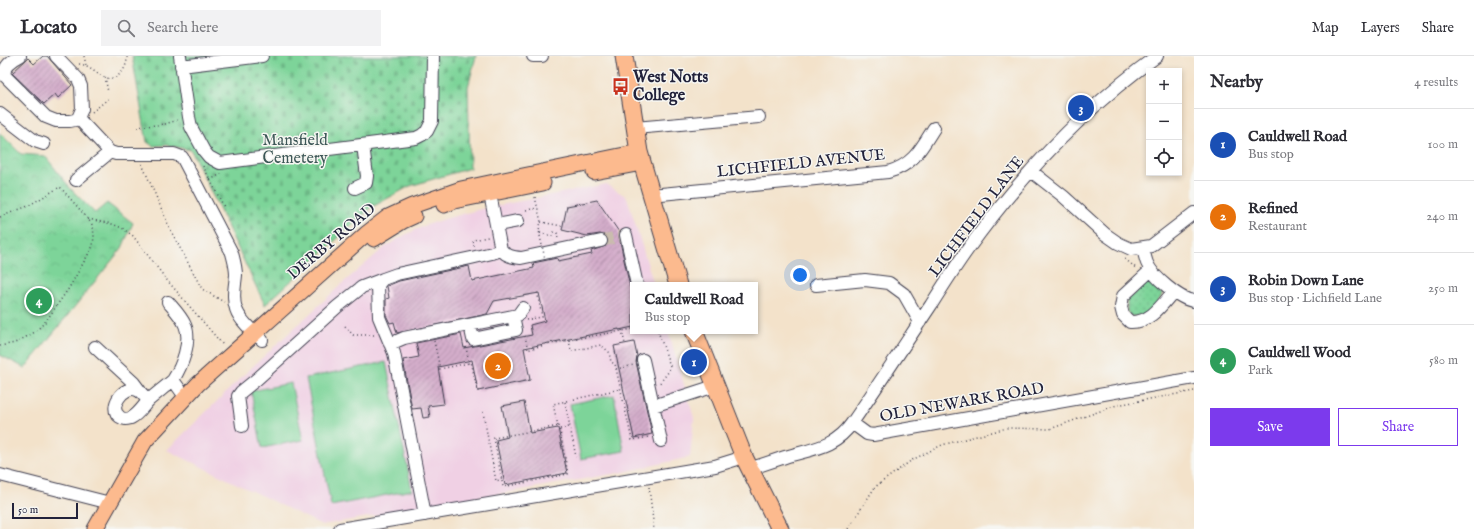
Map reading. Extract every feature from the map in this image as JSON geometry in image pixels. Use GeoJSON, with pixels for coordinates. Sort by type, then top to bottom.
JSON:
{"type":"FeatureCollection","features":[{"type":"Feature","properties":{"kind":"highway"},"geometry":{"type":"LineString","coordinates":[[624,56],[641,157],[677,282]]}},
{"type":"Feature","properties":{"kind":"highway"},"geometry":{"type":"LineString","coordinates":[[695,334],[746,463],[780,529]]}},
{"type":"Feature","properties":{"kind":"main road","name":"DERBY ROAD"},"geometry":{"type":"LineString","coordinates":[[95,529],[145,441],[198,384],[231,355],[258,337],[380,235],[403,221],[424,211],[454,201],[609,169],[641,157]]}},
{"type":"Feature","properties":{"kind":"main road","name":"DERBY ROAD"},"geometry":{"type":"LineString","coordinates":[[133,462],[155,443],[258,337],[366,234],[388,217],[412,206],[461,189],[641,157]]}},
{"type":"Feature","properties":{"kind":"street"},"geometry":{"type":"LineString","coordinates":[[20,56],[15,58],[5,68],[4,75],[46,117],[56,121],[70,122],[80,119]]}},
{"type":"Feature","properties":{"kind":"street"},"geometry":{"type":"LineString","coordinates":[[56,56],[78,79],[81,86],[82,109],[80,119]]}},
{"type":"Feature","properties":{"kind":"street"},"geometry":{"type":"LineString","coordinates":[[262,56],[181,61],[191,127],[204,151],[209,157],[220,163],[422,136],[432,121],[433,56]]}},
{"type":"Feature","properties":{"kind":"street"},"geometry":{"type":"LineString","coordinates":[[533,56],[542,56]]}},
{"type":"Feature","properties":{"kind":"street","name":"LICHFIELD LANE"},"geometry":{"type":"LineString","coordinates":[[852,423],[968,250],[1031,171],[1070,128],[1128,77],[1143,60],[1157,56]]}},
{"type":"Feature","properties":{"kind":"street"},"geometry":{"type":"LineString","coordinates":[[0,114],[35,141],[44,144]]}},
{"type":"Feature","properties":{"kind":"street"},"geometry":{"type":"LineString","coordinates":[[635,128],[759,116]]}},
{"type":"Feature","properties":{"kind":"street"},"geometry":{"type":"LineString","coordinates":[[80,119],[110,152],[116,154],[174,154],[182,157],[232,253],[235,269],[234,297],[236,310],[241,319],[258,337]]}},
{"type":"Feature","properties":{"kind":"street","name":"LICHFIELD AVENUE"},"geometry":{"type":"LineString","coordinates":[[651,195],[888,172],[900,169],[913,159],[934,128]]}},
{"type":"Feature","properties":{"kind":"street"},"geometry":{"type":"LineString","coordinates":[[355,188],[366,183],[367,176],[363,145]]}},
{"type":"Feature","properties":{"kind":"street"},"geometry":{"type":"LineString","coordinates":[[76,180],[110,152]]}},
{"type":"Feature","properties":{"kind":"street"},"geometry":{"type":"LineString","coordinates":[[1031,171],[1063,196],[1105,234],[1118,243],[1132,248],[1151,246],[1194,213]]}},
{"type":"Feature","properties":{"kind":"street"},"geometry":{"type":"LineString","coordinates":[[490,194],[501,250],[505,254],[521,258],[601,241]]}},
{"type":"Feature","properties":{"kind":"street"},"geometry":{"type":"LineString","coordinates":[[498,230],[518,221]]}},
{"type":"Feature","properties":{"kind":"street"},"geometry":{"type":"LineString","coordinates":[[626,235],[636,282]]}},
{"type":"Feature","properties":{"kind":"street"},"geometry":{"type":"LineString","coordinates":[[1143,248],[1148,273],[1173,292],[1190,301],[1194,301]]}},
{"type":"Feature","properties":{"kind":"street"},"geometry":{"type":"LineString","coordinates":[[242,426],[238,396],[241,392],[337,307],[366,284],[397,274],[501,250]]}},
{"type":"Feature","properties":{"kind":"street"},"geometry":{"type":"LineString","coordinates":[[1148,273],[1123,296],[1121,307],[1123,315],[1130,322],[1138,322],[1148,319],[1173,292]]}},
{"type":"Feature","properties":{"kind":"street"},"geometry":{"type":"LineString","coordinates":[[383,279],[378,285],[379,317],[394,353],[425,515]]}},
{"type":"Feature","properties":{"kind":"street"},"geometry":{"type":"LineString","coordinates":[[816,285],[865,280],[889,283],[904,294],[920,322]]}},
{"type":"Feature","properties":{"kind":"street"},"geometry":{"type":"LineString","coordinates":[[140,391],[131,389],[124,393],[115,406],[117,415],[125,419],[134,416],[148,401],[173,380],[181,363],[186,348],[187,331],[181,318],[168,302]]}},
{"type":"Feature","properties":{"kind":"street"},"geometry":{"type":"LineString","coordinates":[[390,344],[404,338],[470,325],[517,318],[523,308]]}},
{"type":"Feature","properties":{"kind":"street"},"geometry":{"type":"LineString","coordinates":[[94,347],[134,383],[148,401]]}},
{"type":"Feature","properties":{"kind":"street"},"geometry":{"type":"LineString","coordinates":[[644,361],[661,438]]}},
{"type":"Feature","properties":{"kind":"street","name":"OLD NEWARK ROAD"},"geometry":{"type":"LineString","coordinates":[[852,423],[867,434],[873,435],[1194,378]]}},
{"type":"Feature","properties":{"kind":"street"},"geometry":{"type":"LineString","coordinates":[[173,380],[186,398]]}},
{"type":"Feature","properties":{"kind":"street"},"geometry":{"type":"LineString","coordinates":[[652,400],[715,386]]}},
{"type":"Feature","properties":{"kind":"street"},"geometry":{"type":"LineString","coordinates":[[340,529],[715,466],[746,463],[829,444],[842,436],[852,423]]}},
{"type":"Feature","properties":{"kind":"street"},"geometry":{"type":"LineString","coordinates":[[0,475],[110,503]]}},
{"type":"Feature","properties":{"kind":"path"},"geometry":{"type":"LineString","coordinates":[[84,56],[86,65],[105,77],[115,77],[122,72],[126,67],[127,56]]}},
{"type":"Feature","properties":{"kind":"path"},"geometry":{"type":"LineString","coordinates":[[105,77],[108,92]]}},
{"type":"Feature","properties":{"kind":"path"},"geometry":{"type":"LineString","coordinates":[[80,119],[108,100]]}},
{"type":"Feature","properties":{"kind":"path"},"geometry":{"type":"LineString","coordinates":[[137,127],[165,124],[189,117]]}},
{"type":"Feature","properties":{"kind":"path"},"geometry":{"type":"LineString","coordinates":[[138,154],[171,231],[202,289],[236,310]]}},
{"type":"Feature","properties":{"kind":"path"},"geometry":{"type":"LineString","coordinates":[[0,217],[28,206],[60,187],[88,219],[92,226],[94,236],[93,246],[69,288],[46,321],[35,332],[15,343],[0,346]]}},
{"type":"Feature","properties":{"kind":"path"},"geometry":{"type":"LineString","coordinates":[[535,197],[541,222],[540,236],[545,259]]}},
{"type":"Feature","properties":{"kind":"path"},"geometry":{"type":"LineString","coordinates":[[526,210],[538,208]]}},
{"type":"Feature","properties":{"kind":"path"},"geometry":{"type":"LineString","coordinates":[[88,219],[112,224],[122,228],[133,236],[166,279],[231,355]]}},
{"type":"Feature","properties":{"kind":"path"},"geometry":{"type":"LineString","coordinates":[[541,222],[562,226]]}},
{"type":"Feature","properties":{"kind":"path"},"geometry":{"type":"LineString","coordinates":[[474,247],[473,240],[498,230]]}},
{"type":"Feature","properties":{"kind":"path"},"geometry":{"type":"LineString","coordinates":[[540,233],[552,236],[554,232],[557,233],[559,242]]}},
{"type":"Feature","properties":{"kind":"path"},"geometry":{"type":"LineString","coordinates":[[1118,243],[1115,249],[1148,273]]}},
{"type":"Feature","properties":{"kind":"path"},"geometry":{"type":"LineString","coordinates":[[517,318],[542,317],[537,291]]}},
{"type":"Feature","properties":{"kind":"path"},"geometry":{"type":"LineString","coordinates":[[345,326],[353,335],[377,336]]}},
{"type":"Feature","properties":{"kind":"path"},"geometry":{"type":"LineString","coordinates":[[525,335],[528,350],[569,340],[630,329]]}},
{"type":"Feature","properties":{"kind":"path"},"geometry":{"type":"LineString","coordinates":[[622,330],[625,344]]}},
{"type":"Feature","properties":{"kind":"path"},"geometry":{"type":"LineString","coordinates":[[652,400],[669,371],[670,366],[659,334]]}},
{"type":"Feature","properties":{"kind":"path"},"geometry":{"type":"LineString","coordinates":[[569,340],[571,351],[601,346],[609,352],[611,362],[615,364],[632,440],[661,438]]}},
{"type":"Feature","properties":{"kind":"path"},"geometry":{"type":"LineString","coordinates":[[466,346],[469,363],[471,362],[478,392],[480,393]]}},
{"type":"Feature","properties":{"kind":"path"},"geometry":{"type":"LineString","coordinates":[[435,347],[440,369],[469,363]]}},
{"type":"Feature","properties":{"kind":"path"},"geometry":{"type":"LineString","coordinates":[[616,369],[644,361]]}},
{"type":"Feature","properties":{"kind":"path"},"geometry":{"type":"LineString","coordinates":[[558,426],[494,438],[503,487],[568,474],[560,429],[553,404],[620,389]]}},
{"type":"Feature","properties":{"kind":"path"},"geometry":{"type":"LineString","coordinates":[[848,529],[875,487],[912,460],[942,444],[1007,428],[1050,429],[1117,405],[1194,391]]}},
{"type":"Feature","properties":{"kind":"path"},"geometry":{"type":"LineString","coordinates":[[564,401],[576,457]]}},
{"type":"Feature","properties":{"kind":"path"},"geometry":{"type":"LineString","coordinates":[[483,412],[490,458],[496,478]]}},
{"type":"Feature","properties":{"kind":"path"},"geometry":{"type":"LineString","coordinates":[[560,429],[570,427]]}},
{"type":"Feature","properties":{"kind":"path"},"geometry":{"type":"LineString","coordinates":[[648,477],[654,529]]}},
{"type":"Feature","properties":{"kind":"path"},"geometry":{"type":"LineString","coordinates":[[492,479],[502,479]]}},
{"type":"Feature","properties":{"kind":"shaded area"},"geometry":{"type":"Polygon","coordinates":[[[606,184],[627,197],[653,282],[630,282],[630,334],[669,334],[694,418],[690,457],[624,472],[322,525],[167,450],[249,370],[344,282],[385,247],[424,226],[481,209],[606,184]]]}},
{"type":"Feature","properties":{"kind":"green space","name":"Mansfield Cemetery"},"geometry":{"type":"Polygon","coordinates":[[[132,56],[476,56],[468,87],[470,168],[410,186],[372,207],[265,305],[191,150],[167,145],[153,146],[147,142],[132,56]]]}},
{"type":"Feature","properties":{"kind":"green space"},"geometry":{"type":"Polygon","coordinates":[[[0,133],[21,154],[45,156],[71,189],[95,213],[107,203],[133,223],[122,248],[25,368],[0,355],[0,133]]]}},
{"type":"Feature","properties":{"kind":"green space"},"geometry":{"type":"Polygon","coordinates":[[[1148,281],[1159,285],[1162,291],[1161,297],[1146,314],[1130,316],[1127,311],[1127,300],[1148,281]]]}},
{"type":"Feature","properties":{"kind":"green space"},"geometry":{"type":"Polygon","coordinates":[[[386,362],[412,490],[331,506],[306,378],[386,362]]]}},
{"type":"Feature","properties":{"kind":"green space"},"geometry":{"type":"Polygon","coordinates":[[[291,383],[303,440],[262,448],[251,391],[291,383]]]}},
{"type":"Feature","properties":{"kind":"green space"},"geometry":{"type":"Polygon","coordinates":[[[614,395],[624,451],[581,459],[570,404],[614,395]]]}},
{"type":"Feature","properties":{"kind":"building"},"geometry":{"type":"Polygon","coordinates":[[[43,56],[47,56],[72,85],[58,98],[55,94],[44,104],[12,73],[28,58],[34,64],[43,56]]]}},
{"type":"Feature","properties":{"kind":"building"},"geometry":{"type":"Polygon","coordinates":[[[597,200],[619,232],[630,287],[630,328],[524,348],[530,380],[478,391],[472,360],[438,367],[444,404],[428,406],[430,417],[423,418],[421,408],[412,409],[403,360],[419,357],[416,343],[461,334],[464,348],[532,335],[530,325],[545,321],[539,293],[494,301],[487,314],[397,333],[394,322],[390,323],[386,315],[386,299],[389,298],[387,286],[399,281],[469,266],[472,281],[534,268],[533,263],[557,258],[558,261],[592,254],[591,251],[606,246],[608,240],[606,236],[600,234],[587,236],[562,230],[567,206],[597,200]]]}},
{"type":"Feature","properties":{"kind":"building"},"geometry":{"type":"Polygon","coordinates":[[[634,342],[637,356],[636,362],[652,434],[634,438],[614,346],[634,342]]]}},
{"type":"Feature","properties":{"kind":"building"},"geometry":{"type":"Polygon","coordinates":[[[524,402],[530,433],[558,428],[567,473],[505,485],[496,440],[508,437],[502,406],[524,402]]]}},
{"type":"Feature","properties":{"kind":"tunnel"},"geometry":{"type":"LineString","coordinates":[[601,241],[626,235]]}},
{"type":"Feature","properties":{"kind":"place","name":"West Notts College"},"geometry":{"type":"Point","coordinates":[620,87]}},
{"type":"Feature","properties":{"kind":"place","name":"Robin Down Lane"},"geometry":{"type":"Point","coordinates":[1081,108]}},
{"type":"Feature","properties":{"kind":"place","name":"Cauldwell Wood"},"geometry":{"type":"Point","coordinates":[39,301]}},
{"type":"Feature","properties":{"kind":"place","name":"Cauldwell Road"},"geometry":{"type":"Point","coordinates":[694,362]}},
{"type":"Feature","properties":{"kind":"place","name":"Refined"},"geometry":{"type":"Point","coordinates":[498,366]}}]}
